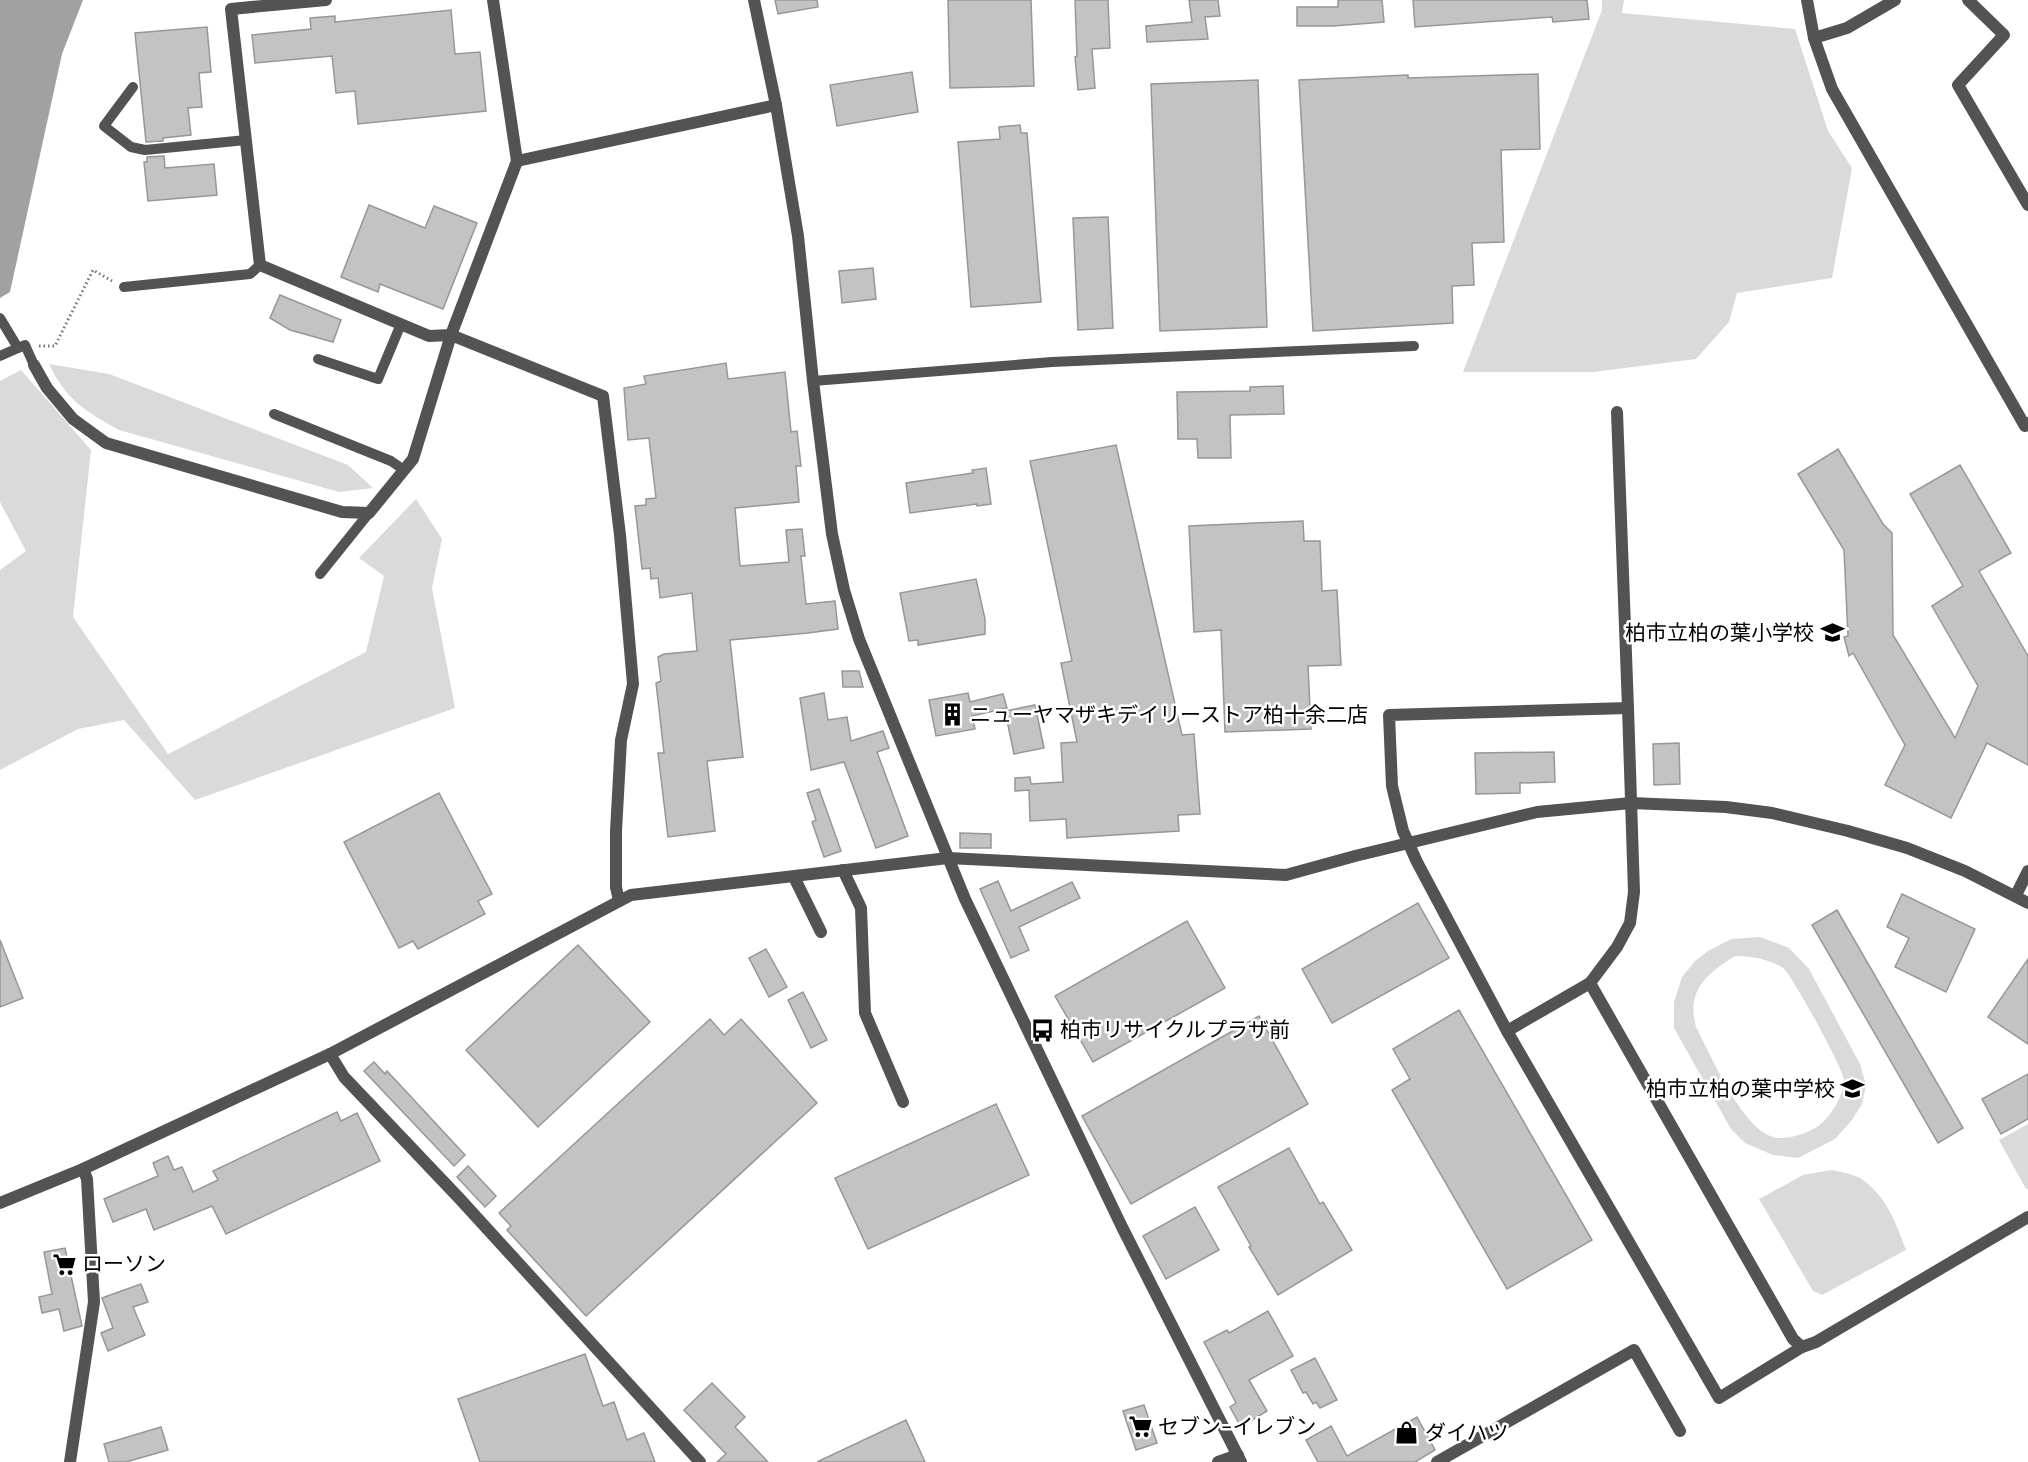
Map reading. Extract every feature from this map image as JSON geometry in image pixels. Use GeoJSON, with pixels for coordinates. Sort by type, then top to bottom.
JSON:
{"type":"FeatureCollection","features":[{"type":"Feature","properties":{"kind":"street"},"geometry":{"type":"LineString","coordinates":[[326,0],[231,9],[260,265],[429,336],[451,335],[603,396],[620,535],[633,684],[621,740],[616,831],[616,887],[619,901]]}},
{"type":"Feature","properties":{"kind":"street"},"geometry":{"type":"LineString","coordinates":[[34,364],[47,388],[73,419],[106,443],[342,512],[369,513],[413,459],[451,335],[517,161],[493,0]]}},
{"type":"Feature","properties":{"kind":"street"},"geometry":{"type":"LineString","coordinates":[[754,0],[776,105],[798,236],[832,534],[844,590],[859,639],[948,858],[1122,1227],[1239,1459],[1218,1462]]}},
{"type":"Feature","properties":{"kind":"street"},"geometry":{"type":"LineString","coordinates":[[1807,0],[1814,38],[1832,89],[2025,426],[2028,423]]}},
{"type":"Feature","properties":{"kind":"street"},"geometry":{"type":"LineString","coordinates":[[1814,38],[1847,28],[1895,0]]}},
{"type":"Feature","properties":{"kind":"street"},"geometry":{"type":"LineString","coordinates":[[1968,0],[2004,34],[1958,85],[2028,205]]}},
{"type":"Feature","properties":{"kind":"street"},"geometry":{"type":"LineString","coordinates":[[517,161],[776,105]]}},
{"type":"Feature","properties":{"kind":"street"},"geometry":{"type":"LineString","coordinates":[[1507,1031],[1590,983],[1617,947],[1630,923],[1634,892],[1617,412]]}},
{"type":"Feature","properties":{"kind":"street"},"geometry":{"type":"LineString","coordinates":[[1628,708],[1389,715],[1392,786],[1402,831],[1507,1031],[1719,1398],[1802,1347],[1816,1342],[2028,1217]]}},
{"type":"Feature","properties":{"kind":"street"},"geometry":{"type":"LineString","coordinates":[[0,1203],[83,1169],[330,1054],[632,896],[948,858],[1286,874],[1537,812],[1631,803],[1726,807],[1772,813],[1820,824],[1907,848],[1965,871],[2028,903]]}},
{"type":"Feature","properties":{"kind":"street"},"geometry":{"type":"LineString","coordinates":[[843,870],[861,908],[865,1012],[903,1101]]}},
{"type":"Feature","properties":{"kind":"street"},"geometry":{"type":"LineString","coordinates":[[2016,895],[2028,871]]}},
{"type":"Feature","properties":{"kind":"street"},"geometry":{"type":"LineString","coordinates":[[794,877],[822,932]]}},
{"type":"Feature","properties":{"kind":"street"},"geometry":{"type":"LineString","coordinates":[[1590,983],[1793,1339],[1802,1347]]}},
{"type":"Feature","properties":{"kind":"street"},"geometry":{"type":"LineString","coordinates":[[330,1054],[344,1077],[459,1198],[700,1462]]}},
{"type":"Feature","properties":{"kind":"street"},"geometry":{"type":"LineString","coordinates":[[70,1462],[94,1302],[87,1179],[83,1169]]}},
{"type":"Feature","properties":{"kind":"street"},"geometry":{"type":"LineString","coordinates":[[1437,1462],[1634,1350],[1680,1431]]}},
{"type":"Feature","properties":{"kind":"lane"},"geometry":{"type":"LineString","coordinates":[[133,87],[104,126],[131,147],[145,150],[246,140]]}},
{"type":"Feature","properties":{"kind":"lane"},"geometry":{"type":"LineString","coordinates":[[124,287],[250,274],[260,265]]}},
{"type":"Feature","properties":{"kind":"lane"},"geometry":{"type":"LineString","coordinates":[[0,318],[34,364]]}},
{"type":"Feature","properties":{"kind":"lane"},"geometry":{"type":"LineString","coordinates":[[318,359],[378,379],[401,324]]}},
{"type":"Feature","properties":{"kind":"lane"},"geometry":{"type":"LineString","coordinates":[[813,381],[1052,362],[1414,346]]}},
{"type":"Feature","properties":{"kind":"lane"},"geometry":{"type":"LineString","coordinates":[[0,356],[22,347]]}},
{"type":"Feature","properties":{"kind":"lane"},"geometry":{"type":"LineString","coordinates":[[274,414],[391,461],[404,470]]}},
{"type":"Feature","properties":{"kind":"lane"},"geometry":{"type":"LineString","coordinates":[[320,574],[369,513]]}},
{"type":"Feature","properties":{"kind":"path"},"geometry":{"type":"LineString","coordinates":[[22,347],[55,346],[93,270],[124,287]]}},
{"type":"Feature","properties":{"kind":"shaded area"},"geometry":{"type":"Polygon","coordinates":[[[0,0],[83,0],[62,54],[10,292],[0,298],[0,0]]]}},
{"type":"Feature","properties":{"kind":"shaded area"},"geometry":{"type":"Polygon","coordinates":[[[1602,0],[1624,0],[1622,13],[1795,29],[1828,131],[1852,168],[1832,278],[1737,293],[1729,322],[1696,359],[1593,372],[1463,372],[1602,10],[1602,0]]]}},
{"type":"Feature","properties":{"kind":"shaded area"},"geometry":{"type":"Polygon","coordinates":[[[49,364],[109,374],[348,465],[373,488],[339,492],[119,430],[96,417],[70,396],[49,364]]]}},
{"type":"Feature","properties":{"kind":"shaded area"},"geometry":{"type":"Polygon","coordinates":[[[21,370],[91,450],[73,617],[168,754],[366,652],[384,576],[359,558],[416,499],[442,539],[432,588],[455,708],[195,800],[124,720],[78,729],[0,770],[0,570],[26,551],[0,502],[0,381],[21,370]]]}},
{"type":"Feature","properties":{"kind":"shaded area"},"geometry":{"type":"Polygon","coordinates":[[[1760,937],[1789,948],[1809,969],[1860,1064],[1866,1085],[1862,1104],[1852,1120],[1835,1139],[1798,1158],[1773,1155],[1745,1143],[1731,1129],[1674,1028],[1674,1002],[1682,977],[1695,961],[1731,939],[1760,937]],[[1735,956],[1707,977],[1696,993],[1694,1014],[1696,1027],[1730,1092],[1753,1123],[1765,1134],[1778,1138],[1798,1135],[1817,1127],[1831,1112],[1839,1100],[1843,1086],[1842,1073],[1806,1003],[1783,968],[1754,957],[1735,956]]]}},
{"type":"Feature","properties":{"kind":"shaded area"},"geometry":{"type":"Polygon","coordinates":[[[2028,1124],[2028,1188],[2026,1189],[1999,1140],[2028,1124]]]}},
{"type":"Feature","properties":{"kind":"shaded area"},"geometry":{"type":"Polygon","coordinates":[[[1832,1170],[1860,1178],[1877,1193],[1894,1220],[1906,1250],[1822,1295],[1813,1291],[1759,1199],[1803,1175],[1832,1170]]]}},
{"type":"Feature","properties":{"kind":"building"},"geometry":{"type":"Polygon","coordinates":[[[775,0],[817,0],[818,7],[778,14],[775,0]]]}},
{"type":"Feature","properties":{"kind":"building"},"geometry":{"type":"Polygon","coordinates":[[[948,0],[1031,0],[1034,86],[950,88],[948,0]]]}},
{"type":"Feature","properties":{"kind":"building"},"geometry":{"type":"Polygon","coordinates":[[[1075,0],[1108,0],[1110,48],[1092,49],[1095,88],[1078,90],[1075,57],[1077,56],[1075,0]]]}},
{"type":"Feature","properties":{"kind":"building"},"geometry":{"type":"Polygon","coordinates":[[[1189,0],[1218,0],[1220,16],[1205,17],[1208,39],[1147,42],[1146,26],[1192,22],[1189,0]]]}},
{"type":"Feature","properties":{"kind":"building"},"geometry":{"type":"Polygon","coordinates":[[[1338,0],[1382,0],[1384,22],[1297,26],[1297,7],[1338,7],[1338,0]]]}},
{"type":"Feature","properties":{"kind":"building"},"geometry":{"type":"Polygon","coordinates":[[[1413,0],[1587,0],[1589,19],[1553,22],[1552,17],[1415,27],[1413,0]]]}},
{"type":"Feature","properties":{"kind":"building"},"geometry":{"type":"Polygon","coordinates":[[[451,10],[455,54],[480,52],[486,111],[358,124],[355,91],[336,93],[332,56],[255,63],[252,35],[311,29],[310,18],[335,16],[335,22],[451,10]]]}},
{"type":"Feature","properties":{"kind":"building"},"geometry":{"type":"Polygon","coordinates":[[[207,27],[211,72],[199,73],[202,107],[188,108],[191,135],[146,142],[135,33],[207,27]]]}},
{"type":"Feature","properties":{"kind":"building"},"geometry":{"type":"Polygon","coordinates":[[[912,72],[918,112],[837,126],[830,85],[912,72]]]}},
{"type":"Feature","properties":{"kind":"building"},"geometry":{"type":"Polygon","coordinates":[[[1538,74],[1540,149],[1501,150],[1504,242],[1472,243],[1474,285],[1452,286],[1453,323],[1313,331],[1299,80],[1408,75],[1408,78],[1538,74]]]}},
{"type":"Feature","properties":{"kind":"building"},"geometry":{"type":"Polygon","coordinates":[[[1258,80],[1267,327],[1160,331],[1151,84],[1258,80]]]}},
{"type":"Feature","properties":{"kind":"building"},"geometry":{"type":"Polygon","coordinates":[[[1020,125],[1021,133],[1027,133],[1041,302],[971,307],[958,142],[1000,139],[999,127],[1020,125]]]}},
{"type":"Feature","properties":{"kind":"building"},"geometry":{"type":"Polygon","coordinates":[[[164,156],[165,168],[214,164],[217,195],[148,201],[144,162],[147,162],[147,157],[164,156]]]}},
{"type":"Feature","properties":{"kind":"building"},"geometry":{"type":"Polygon","coordinates":[[[369,205],[425,228],[434,206],[477,223],[443,309],[380,284],[378,292],[341,277],[369,205]]]}},
{"type":"Feature","properties":{"kind":"building"},"geometry":{"type":"Polygon","coordinates":[[[1108,217],[1113,328],[1078,330],[1073,218],[1108,217]]]}},
{"type":"Feature","properties":{"kind":"building"},"geometry":{"type":"Polygon","coordinates":[[[873,268],[876,299],[842,303],[839,271],[873,268]]]}},
{"type":"Feature","properties":{"kind":"building"},"geometry":{"type":"Polygon","coordinates":[[[280,295],[341,320],[333,342],[290,330],[270,318],[280,295]]]}},
{"type":"Feature","properties":{"kind":"building"},"geometry":{"type":"Polygon","coordinates":[[[726,363],[728,379],[785,372],[791,432],[797,431],[801,466],[796,466],[799,502],[735,508],[740,566],[789,562],[786,530],[802,529],[805,556],[801,556],[806,604],[835,601],[838,629],[730,640],[743,757],[707,761],[715,831],[668,837],[658,753],[664,753],[656,683],[661,681],[658,657],[664,654],[697,651],[692,593],[660,598],[658,578],[651,579],[650,568],[642,569],[635,506],[646,505],[646,499],[656,498],[649,438],[628,440],[624,388],[646,384],[644,376],[726,363]]]}},
{"type":"Feature","properties":{"kind":"building"},"geometry":{"type":"Polygon","coordinates":[[[1283,386],[1284,414],[1230,415],[1231,458],[1198,458],[1197,439],[1178,439],[1177,392],[1250,391],[1250,387],[1283,386]]]}},
{"type":"Feature","properties":{"kind":"building"},"geometry":{"type":"Polygon","coordinates":[[[1116,445],[1182,735],[1194,734],[1200,814],[1178,815],[1179,831],[1067,838],[1066,819],[1030,821],[1029,790],[1015,791],[1015,778],[1030,777],[1031,784],[1063,782],[1061,743],[1077,742],[1061,663],[1072,661],[1030,461],[1116,445]]]}},
{"type":"Feature","properties":{"kind":"building"},"geometry":{"type":"Polygon","coordinates":[[[1838,449],[1883,524],[1892,533],[1893,635],[1955,738],[1978,686],[1932,606],[1963,586],[1910,494],[1960,465],[2011,553],[1979,571],[2028,656],[2028,765],[1987,743],[1951,818],[1885,785],[1905,745],[1853,653],[1849,656],[1844,637],[1848,636],[1844,550],[1798,474],[1838,449]]]}},
{"type":"Feature","properties":{"kind":"building"},"geometry":{"type":"Polygon","coordinates":[[[986,468],[991,504],[910,513],[906,483],[973,473],[972,470],[986,468]]]}},
{"type":"Feature","properties":{"kind":"building"},"geometry":{"type":"Polygon","coordinates":[[[1303,521],[1304,541],[1320,541],[1322,591],[1337,590],[1341,665],[1308,666],[1311,729],[1225,732],[1221,630],[1194,632],[1189,526],[1303,521]]]}},
{"type":"Feature","properties":{"kind":"building"},"geometry":{"type":"Polygon","coordinates":[[[976,579],[985,619],[985,634],[918,645],[918,640],[909,641],[900,593],[976,579]]]}},
{"type":"Feature","properties":{"kind":"building"},"geometry":{"type":"Polygon","coordinates":[[[842,671],[859,671],[863,687],[843,687],[842,671]]]}},
{"type":"Feature","properties":{"kind":"building"},"geometry":{"type":"Polygon","coordinates":[[[824,693],[828,720],[847,717],[851,741],[883,731],[889,748],[877,752],[908,836],[876,848],[844,762],[811,770],[800,698],[824,693]]]}},
{"type":"Feature","properties":{"kind":"building","name":"ニューヤマザキデイリーストア柏十余二店"},"geometry":{"type":"Polygon","coordinates":[[[968,693],[970,702],[1003,694],[1007,708],[972,716],[975,729],[936,736],[929,700],[968,693]]]}},
{"type":"Feature","properties":{"kind":"building"},"geometry":{"type":"Polygon","coordinates":[[[1035,705],[1044,748],[1014,754],[1005,711],[1035,705]]]}},
{"type":"Feature","properties":{"kind":"building"},"geometry":{"type":"Polygon","coordinates":[[[1679,743],[1680,784],[1654,785],[1653,744],[1679,743]]]}},
{"type":"Feature","properties":{"kind":"building"},"geometry":{"type":"Polygon","coordinates":[[[1554,752],[1555,782],[1520,783],[1520,793],[1476,794],[1475,753],[1554,752]]]}},
{"type":"Feature","properties":{"kind":"building"},"geometry":{"type":"Polygon","coordinates":[[[819,789],[841,851],[824,857],[812,822],[816,820],[807,793],[819,789]]]}},
{"type":"Feature","properties":{"kind":"building"},"geometry":{"type":"Polygon","coordinates":[[[439,793],[492,894],[478,901],[485,914],[418,949],[413,941],[399,948],[344,842],[439,793]]]}},
{"type":"Feature","properties":{"kind":"building"},"geometry":{"type":"Polygon","coordinates":[[[960,833],[991,834],[991,848],[960,848],[960,833]]]}},
{"type":"Feature","properties":{"kind":"building"},"geometry":{"type":"Polygon","coordinates":[[[998,881],[1011,911],[1072,882],[1080,898],[1019,927],[1029,950],[1011,958],[980,889],[998,881]]]}},
{"type":"Feature","properties":{"kind":"building"},"geometry":{"type":"Polygon","coordinates":[[[1902,894],[1975,929],[1946,992],[1895,967],[1909,938],[1887,927],[1902,894]]]}},
{"type":"Feature","properties":{"kind":"building"},"geometry":{"type":"Polygon","coordinates":[[[1418,903],[1449,958],[1332,1023],[1302,969],[1418,903]]]}},
{"type":"Feature","properties":{"kind":"building"},"geometry":{"type":"Polygon","coordinates":[[[1837,910],[1963,1128],[1938,1143],[1812,925],[1837,910]]]}},
{"type":"Feature","properties":{"kind":"building"},"geometry":{"type":"Polygon","coordinates":[[[1187,921],[1225,988],[1093,1062],[1055,996],[1187,921]]]}},
{"type":"Feature","properties":{"kind":"building"},"geometry":{"type":"Polygon","coordinates":[[[0,940],[23,998],[0,1007],[0,940]]]}},
{"type":"Feature","properties":{"kind":"building"},"geometry":{"type":"Polygon","coordinates":[[[578,945],[650,1022],[538,1127],[466,1050],[578,945]]]}},
{"type":"Feature","properties":{"kind":"building"},"geometry":{"type":"Polygon","coordinates":[[[766,949],[787,987],[769,997],[749,958],[766,949]]]}},
{"type":"Feature","properties":{"kind":"building"},"geometry":{"type":"Polygon","coordinates":[[[2028,959],[2028,1044],[1988,1017],[2028,959]]]}},
{"type":"Feature","properties":{"kind":"building"},"geometry":{"type":"Polygon","coordinates":[[[803,992],[827,1040],[811,1048],[788,1000],[803,992]]]}},
{"type":"Feature","properties":{"kind":"building"},"geometry":{"type":"Polygon","coordinates":[[[1459,1010],[1592,1240],[1507,1289],[1392,1090],[1410,1079],[1393,1049],[1459,1010]]]}},
{"type":"Feature","properties":{"kind":"building"},"geometry":{"type":"Polygon","coordinates":[[[1259,1016],[1308,1104],[1131,1204],[1082,1116],[1259,1016]]]}},
{"type":"Feature","properties":{"kind":"building"},"geometry":{"type":"Polygon","coordinates":[[[710,1019],[724,1035],[741,1019],[817,1103],[586,1316],[507,1230],[511,1226],[499,1213],[710,1019]]]}},
{"type":"Feature","properties":{"kind":"building"},"geometry":{"type":"Polygon","coordinates":[[[374,1062],[385,1074],[387,1071],[465,1155],[454,1166],[364,1071],[374,1062]]]}},
{"type":"Feature","properties":{"kind":"building"},"geometry":{"type":"Polygon","coordinates":[[[2028,1074],[2028,1119],[2001,1134],[1982,1099],[2028,1074]]]}},
{"type":"Feature","properties":{"kind":"building"},"geometry":{"type":"Polygon","coordinates":[[[996,1104],[1029,1175],[868,1249],[835,1178],[996,1104]]]}},
{"type":"Feature","properties":{"kind":"building"},"geometry":{"type":"Polygon","coordinates":[[[337,1112],[341,1121],[357,1113],[380,1161],[226,1234],[212,1206],[154,1230],[146,1209],[113,1222],[104,1199],[158,1176],[153,1163],[168,1156],[174,1170],[182,1167],[193,1192],[218,1180],[213,1171],[337,1112]]]}},
{"type":"Feature","properties":{"kind":"building"},"geometry":{"type":"Polygon","coordinates":[[[1289,1148],[1320,1204],[1323,1202],[1352,1250],[1278,1295],[1249,1247],[1251,1246],[1218,1187],[1289,1148]]]}},
{"type":"Feature","properties":{"kind":"building"},"geometry":{"type":"Polygon","coordinates":[[[468,1166],[496,1196],[485,1207],[457,1177],[468,1166]]]}},
{"type":"Feature","properties":{"kind":"building"},"geometry":{"type":"Polygon","coordinates":[[[1195,1207],[1219,1250],[1166,1279],[1143,1236],[1195,1207]]]}},
{"type":"Feature","properties":{"kind":"building"},"geometry":{"type":"Polygon","coordinates":[[[65,1248],[82,1326],[64,1331],[59,1309],[42,1313],[39,1297],[52,1294],[44,1252],[65,1248]]]}},
{"type":"Feature","properties":{"kind":"building"},"geometry":{"type":"Polygon","coordinates":[[[141,1284],[148,1302],[133,1307],[145,1335],[108,1351],[101,1333],[113,1328],[102,1298],[141,1284]]]}},
{"type":"Feature","properties":{"kind":"building"},"geometry":{"type":"Polygon","coordinates":[[[1268,1311],[1293,1356],[1249,1380],[1267,1411],[1241,1427],[1230,1407],[1236,1403],[1204,1342],[1227,1330],[1229,1333],[1268,1311]]]}},
{"type":"Feature","properties":{"kind":"building"},"geometry":{"type":"Polygon","coordinates":[[[585,1354],[603,1406],[614,1402],[627,1440],[644,1433],[655,1462],[480,1462],[458,1399],[585,1354]]]}},
{"type":"Feature","properties":{"kind":"building"},"geometry":{"type":"Polygon","coordinates":[[[1315,1358],[1337,1400],[1320,1408],[1316,1402],[1313,1404],[1306,1392],[1303,1393],[1291,1370],[1315,1358]]]}},
{"type":"Feature","properties":{"kind":"building"},"geometry":{"type":"Polygon","coordinates":[[[712,1383],[745,1417],[735,1427],[768,1462],[717,1462],[726,1454],[684,1410],[712,1383]]]}},
{"type":"Feature","properties":{"kind":"building","name":"セブン-イレブン"},"geometry":{"type":"Polygon","coordinates":[[[1144,1405],[1157,1443],[1136,1450],[1123,1411],[1144,1405]]]}},
{"type":"Feature","properties":{"kind":"building","name":"ダイハツ"},"geometry":{"type":"Polygon","coordinates":[[[1417,1417],[1435,1450],[1415,1462],[1318,1462],[1306,1440],[1331,1426],[1347,1456],[1417,1417]]]}},
{"type":"Feature","properties":{"kind":"building"},"geometry":{"type":"Polygon","coordinates":[[[906,1420],[925,1462],[817,1462],[906,1420]]]}},
{"type":"Feature","properties":{"kind":"building"},"geometry":{"type":"Polygon","coordinates":[[[161,1427],[168,1450],[126,1462],[109,1462],[104,1444],[161,1427]]]}},
{"type":"Feature","properties":{"kind":"place","name":"柏市立柏の葉小学校"},"geometry":{"type":"Point","coordinates":[1832,633]}},
{"type":"Feature","properties":{"kind":"place","name":"ニューヤマザキデイリーストア柏十余二店"},"geometry":{"type":"Point","coordinates":[952,715]}},
{"type":"Feature","properties":{"kind":"place","name":"柏市リサイクルプラザ前"},"geometry":{"type":"Point","coordinates":[1042,1030]}},
{"type":"Feature","properties":{"kind":"place","name":"柏市立柏の葉中学校"},"geometry":{"type":"Point","coordinates":[1853,1089]}},
{"type":"Feature","properties":{"kind":"place","name":"ローソン"},"geometry":{"type":"Point","coordinates":[64,1264]}},
{"type":"Feature","properties":{"kind":"place","name":"セブン-イレブン"},"geometry":{"type":"Point","coordinates":[1140,1427]}},
{"type":"Feature","properties":{"kind":"place","name":"ダイハツ"},"geometry":{"type":"Point","coordinates":[1407,1433]}}]}
